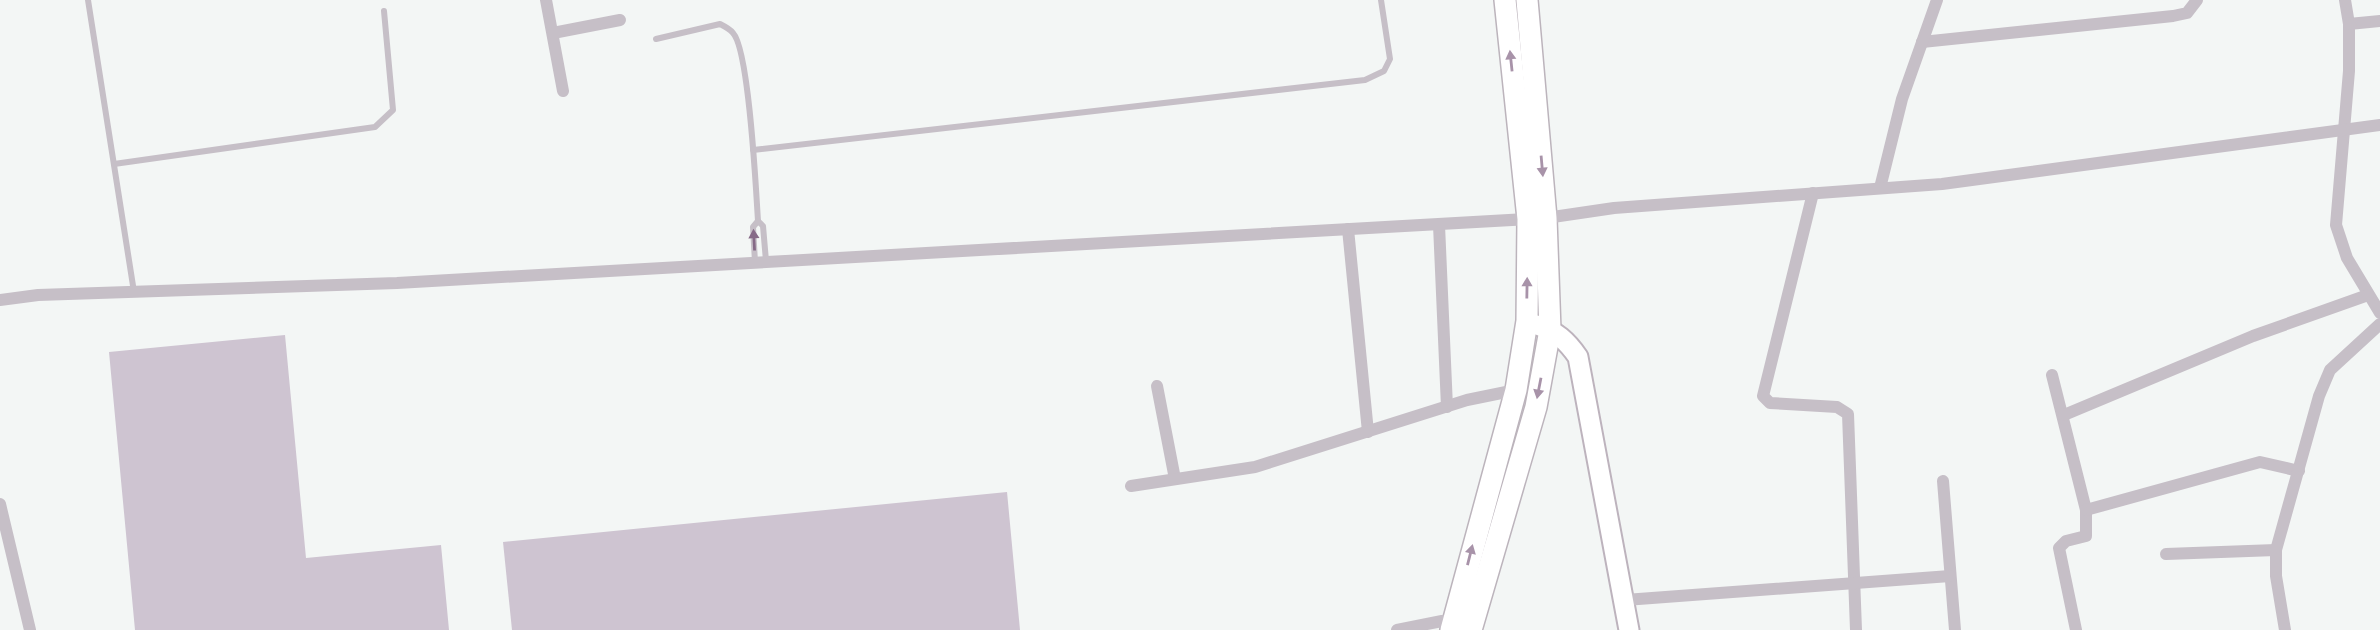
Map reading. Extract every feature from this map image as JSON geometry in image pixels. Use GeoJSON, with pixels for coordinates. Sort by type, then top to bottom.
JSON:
{"type":"FeatureCollection","features":[{"type":"Feature","properties":{"kind":"main road"},"geometry":{"type":"LineString","coordinates":[[1505,0],[1529,132]]}},
{"type":"Feature","properties":{"kind":"main road"},"geometry":{"type":"LineString","coordinates":[[1462,627],[1536,407],[1550,330],[1529,132],[1527,0]]}},
{"type":"Feature","properties":{"kind":"main road"},"geometry":{"type":"LineString","coordinates":[[1462,627],[1516,390],[1527,321],[1537,218]]}},
{"type":"Feature","properties":{"kind":"main road"},"geometry":{"type":"LineString","coordinates":[[1527,321],[1550,330],[1568,343],[1581,371],[1629,630]]}},
{"type":"Feature","properties":{"kind":"street"},"geometry":{"type":"LineString","coordinates":[[546,0],[563,91]]}},
{"type":"Feature","properties":{"kind":"street"},"geometry":{"type":"LineString","coordinates":[[1880,188],[1902,99],[1937,0]]}},
{"type":"Feature","properties":{"kind":"street"},"geometry":{"type":"LineString","coordinates":[[1923,42],[2173,16],[2187,13],[2197,0]]}},
{"type":"Feature","properties":{"kind":"street"},"geometry":{"type":"LineString","coordinates":[[2345,0],[2349,24],[2336,225],[2339,242],[2380,313]]}},
{"type":"Feature","properties":{"kind":"street"},"geometry":{"type":"LineString","coordinates":[[553,33],[620,20]]}},
{"type":"Feature","properties":{"kind":"street"},"geometry":{"type":"LineString","coordinates":[[2349,24],[2380,21]]}},
{"type":"Feature","properties":{"kind":"street"},"geometry":{"type":"LineString","coordinates":[[0,300],[38,295],[397,283],[1537,218],[1614,208],[2045,173],[2232,144],[2343,132],[2380,125]]}},
{"type":"Feature","properties":{"kind":"street"},"geometry":{"type":"LineString","coordinates":[[1813,193],[1763,396],[1770,403],[1837,407],[1848,414],[1856,630]]}},
{"type":"Feature","properties":{"kind":"street"},"geometry":{"type":"LineString","coordinates":[[1439,225],[1447,407]]}},
{"type":"Feature","properties":{"kind":"street"},"geometry":{"type":"LineString","coordinates":[[1348,229],[1367,432]]}},
{"type":"Feature","properties":{"kind":"street"},"geometry":{"type":"LineString","coordinates":[[2064,415],[2253,337],[2368,295]]}},
{"type":"Feature","properties":{"kind":"street"},"geometry":{"type":"LineString","coordinates":[[2285,630],[2276,576],[2276,550],[2319,396],[2330,370],[2380,324]]}},
{"type":"Feature","properties":{"kind":"street"},"geometry":{"type":"LineString","coordinates":[[2052,375],[2086,510],[2086,536],[2066,541],[2059,548],[2076,630]]}},
{"type":"Feature","properties":{"kind":"street"},"geometry":{"type":"LineString","coordinates":[[1157,386],[1175,479]]}},
{"type":"Feature","properties":{"kind":"street"},"geometry":{"type":"LineString","coordinates":[[1131,486],[1255,467],[1447,407],[1516,390]]}},
{"type":"Feature","properties":{"kind":"street"},"geometry":{"type":"LineString","coordinates":[[2086,510],[2260,462],[2299,471]]}},
{"type":"Feature","properties":{"kind":"street"},"geometry":{"type":"LineString","coordinates":[[1943,481],[1955,630]]}},
{"type":"Feature","properties":{"kind":"street"},"geometry":{"type":"LineString","coordinates":[[0,504],[30,630]]}},
{"type":"Feature","properties":{"kind":"street"},"geometry":{"type":"LineString","coordinates":[[2166,554],[2276,550]]}},
{"type":"Feature","properties":{"kind":"street"},"geometry":{"type":"LineString","coordinates":[[1625,600],[1950,576]]}},
{"type":"Feature","properties":{"kind":"street"},"geometry":{"type":"LineString","coordinates":[[1397,630],[1442,621],[1462,627]]}},
{"type":"Feature","properties":{"kind":"lane"},"geometry":{"type":"LineString","coordinates":[[88,0],[134,292]]}},
{"type":"Feature","properties":{"kind":"lane"},"geometry":{"type":"LineString","coordinates":[[753,150],[1365,80],[1384,71],[1390,59],[1381,0]]}},
{"type":"Feature","properties":{"kind":"lane"},"geometry":{"type":"LineString","coordinates":[[114,163],[375,127],[393,110],[384,11]]}},
{"type":"Feature","properties":{"kind":"lane"},"geometry":{"type":"LineString","coordinates":[[656,39],[720,23],[734,33],[741,50],[758,220],[763,226],[760,261]]}},
{"type":"Feature","properties":{"kind":"lane"},"geometry":{"type":"LineString","coordinates":[[758,220],[753,227],[760,261]]}},
{"type":"Feature","properties":{"kind":"shaded area"},"geometry":{"type":"Polygon","coordinates":[[[285,335],[306,558],[441,545],[449,630],[135,630],[109,352],[285,335]]]}},
{"type":"Feature","properties":{"kind":"shaded area"},"geometry":{"type":"Polygon","coordinates":[[[1007,492],[1020,630],[512,630],[503,542],[1007,492]]]}}]}
